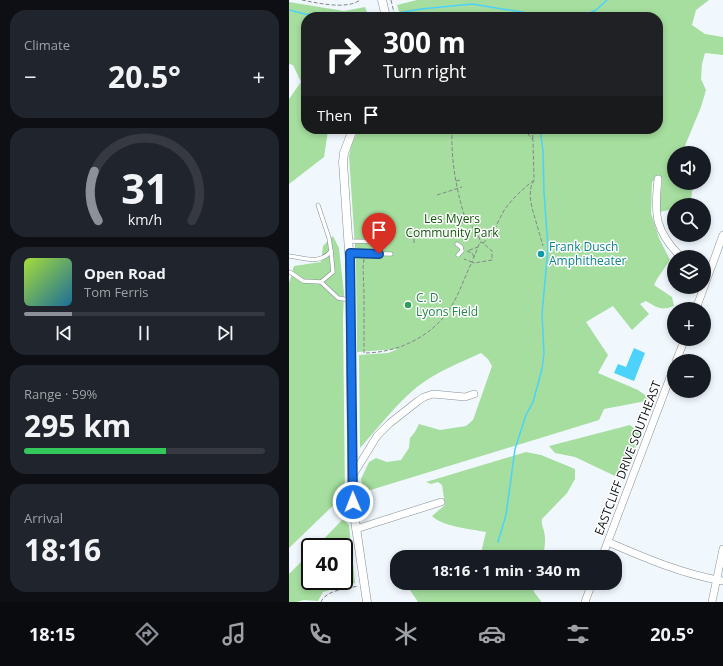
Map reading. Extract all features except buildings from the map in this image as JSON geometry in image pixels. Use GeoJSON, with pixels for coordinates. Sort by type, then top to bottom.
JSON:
{"type":"FeatureCollection","features":[{"type":"Feature","properties":{"kind":"street"},"geometry":{"type":"LineString","coordinates":[[382,0],[384,12]]}},
{"type":"Feature","properties":{"kind":"street"},"geometry":{"type":"LineString","coordinates":[[351,134],[344,153],[343,162],[350,253],[353,506],[367,602]]}},
{"type":"Feature","properties":{"kind":"street"},"geometry":{"type":"LineString","coordinates":[[658,179],[656,203],[657,220],[662,232],[675,250]]}},
{"type":"Feature","properties":{"kind":"street"},"geometry":{"type":"LineString","coordinates":[[711,264],[723,234]]}},
{"type":"Feature","properties":{"kind":"street","name":"EASTCLIFF DRIVE SOUTHEAST"},"geometry":{"type":"LineString","coordinates":[[604,550],[667,385]]}},
{"type":"Feature","properties":{"kind":"street"},"geometry":{"type":"LineString","coordinates":[[353,475],[377,436],[390,422],[418,401],[433,394],[465,397],[474,394]]}},
{"type":"Feature","properties":{"kind":"street"},"geometry":{"type":"LineString","coordinates":[[356,529],[441,502]]}},
{"type":"Feature","properties":{"kind":"street"},"geometry":{"type":"LineString","coordinates":[[607,542],[669,568],[720,580]]}},
{"type":"Feature","properties":{"kind":"street"},"geometry":{"type":"LineString","coordinates":[[712,602],[720,580],[723,549]]}},
{"type":"Feature","properties":{"kind":"street"},"geometry":{"type":"LineString","coordinates":[[585,602],[589,590]]}},
{"type":"Feature","properties":{"kind":"lane"},"geometry":{"type":"LineString","coordinates":[[318,205],[329,238],[333,272],[321,282]]}},
{"type":"Feature","properties":{"kind":"lane"},"geometry":{"type":"LineString","coordinates":[[375,229],[379,242],[379,254]]}},
{"type":"Feature","properties":{"kind":"lane"},"geometry":{"type":"LineString","coordinates":[[349,241],[389,242]]}},
{"type":"Feature","properties":{"kind":"lane"},"geometry":{"type":"LineString","coordinates":[[457,244],[461,247],[462,251],[458,255]]}},
{"type":"Feature","properties":{"kind":"lane"},"geometry":{"type":"LineString","coordinates":[[289,256],[319,260],[327,256],[331,251]]}},
{"type":"Feature","properties":{"kind":"lane"},"geometry":{"type":"LineString","coordinates":[[350,253],[391,254]]}},
{"type":"Feature","properties":{"kind":"lane"},"geometry":{"type":"LineString","coordinates":[[290,272],[303,281],[321,282],[338,298],[351,300]]}},
{"type":"Feature","properties":{"kind":"path"},"geometry":{"type":"LineString","coordinates":[[302,0],[337,5],[350,5],[360,0]]}},
{"type":"Feature","properties":{"kind":"path"},"geometry":{"type":"LineString","coordinates":[[391,0],[394,12]]}},
{"type":"Feature","properties":{"kind":"path"},"geometry":{"type":"LineString","coordinates":[[365,256],[363,267],[365,292],[365,353],[402,346],[417,340],[426,334],[449,310],[480,242],[479,237],[466,217],[465,218],[455,181],[452,134]]}},
{"type":"Feature","properties":{"kind":"path"},"geometry":{"type":"LineString","coordinates":[[528,134],[533,140]]}},
{"type":"Feature","properties":{"kind":"path"},"geometry":{"type":"LineString","coordinates":[[532,134],[534,180],[531,187],[530,196],[543,246]]}},
{"type":"Feature","properties":{"kind":"path"},"geometry":{"type":"LineString","coordinates":[[455,181],[460,180]]}},
{"type":"Feature","properties":{"kind":"path"},"geometry":{"type":"LineString","coordinates":[[483,243],[491,236],[501,216],[511,201],[534,180]]}},
{"type":"Feature","properties":{"kind":"path"},"geometry":{"type":"LineString","coordinates":[[437,196],[462,187]]}},
{"type":"Feature","properties":{"kind":"path"},"geometry":{"type":"LineString","coordinates":[[475,232],[477,224],[476,214]]}},
{"type":"Feature","properties":{"kind":"path"},"geometry":{"type":"LineString","coordinates":[[457,226],[461,225],[465,218]]}},
{"type":"Feature","properties":{"kind":"path"},"geometry":{"type":"LineString","coordinates":[[414,236],[414,243]]}},
{"type":"Feature","properties":{"kind":"path"},"geometry":{"type":"LineString","coordinates":[[464,259],[477,264],[492,260],[492,251],[480,242]]}},
{"type":"Feature","properties":{"kind":"path"},"geometry":{"type":"LineString","coordinates":[[474,258],[472,253],[467,250],[478,247]]}},
{"type":"Feature","properties":{"kind":"path"},"geometry":{"type":"LineString","coordinates":[[321,602],[323,597],[329,594],[361,586]]}},
{"type":"Feature","properties":{"kind":"green space","name":"Les Myers Community Park"},"geometry":{"type":"Polygon","coordinates":[[[417,0],[709,0],[696,10],[692,25],[705,34],[723,37],[723,55],[705,53],[702,64],[701,79],[706,90],[701,107],[685,146],[667,146],[667,190],[692,190],[691,198],[667,198],[667,210],[659,212],[662,181],[659,176],[652,182],[651,213],[659,238],[667,254],[667,264],[654,285],[672,297],[673,302],[667,302],[666,308],[660,308],[646,301],[640,304],[649,314],[632,330],[613,306],[586,322],[608,355],[598,373],[638,390],[649,398],[646,401],[604,409],[599,420],[364,492],[361,479],[369,462],[376,458],[387,462],[401,460],[409,448],[410,438],[419,424],[440,430],[466,426],[473,420],[492,366],[488,359],[481,353],[432,377],[417,387],[402,401],[360,448],[359,355],[388,353],[398,349],[357,352],[356,261],[349,156],[352,143],[356,134],[663,134],[663,12],[399,12],[397,5],[417,0]]]}},
{"type":"Feature","properties":{"kind":"green space"},"geometry":{"type":"Polygon","coordinates":[[[289,2],[344,11],[365,7],[367,12],[301,12],[301,82],[293,65],[289,64],[289,2]]]}},
{"type":"Feature","properties":{"kind":"green space"},"geometry":{"type":"Polygon","coordinates":[[[301,82],[301,134],[328,134],[324,157],[289,184],[289,99],[301,82]]]}},
{"type":"Feature","properties":{"kind":"green space"},"geometry":{"type":"Polygon","coordinates":[[[333,236],[339,248],[344,293],[345,494],[289,548],[289,283],[294,266],[321,262],[323,246],[333,236]]]}},
{"type":"Feature","properties":{"kind":"green space"},"geometry":{"type":"Polygon","coordinates":[[[630,425],[640,433],[631,464],[615,476],[575,457],[555,453],[549,446],[630,425]]]}},
{"type":"Feature","properties":{"kind":"green space"},"geometry":{"type":"Polygon","coordinates":[[[526,452],[541,455],[575,469],[575,479],[567,493],[542,519],[545,541],[544,550],[482,550],[486,532],[465,529],[443,523],[432,516],[445,505],[442,485],[438,482],[431,484],[426,482],[526,452]]]}},
{"type":"Feature","properties":{"kind":"green space"},"geometry":{"type":"Polygon","coordinates":[[[343,519],[349,525],[350,538],[325,538],[343,519]]]}},
{"type":"Feature","properties":{"kind":"green space"},"geometry":{"type":"Polygon","coordinates":[[[301,562],[301,590],[330,590],[323,592],[318,601],[304,600],[289,602],[289,574],[301,562]]]}},
{"type":"Feature","properties":{"kind":"green space"},"geometry":{"type":"Polygon","coordinates":[[[353,564],[355,583],[353,584],[353,564]]]}},
{"type":"Feature","properties":{"kind":"green space"},"geometry":{"type":"Polygon","coordinates":[[[410,590],[534,590],[541,601],[541,602],[418,602],[410,590]]]}},
{"type":"Feature","properties":{"kind":"water"},"geometry":{"type":"Polygon","coordinates":[[[634,348],[645,353],[634,381],[614,373],[618,364],[626,367],[634,348]]]}},
{"type":"Feature","properties":{"kind":"waterway"},"geometry":{"type":"LineString","coordinates":[[592,12],[607,0]]}},
{"type":"Feature","properties":{"kind":"waterway"},"geometry":{"type":"LineString","coordinates":[[404,12],[472,4],[521,12]]}},
{"type":"Feature","properties":{"kind":"waterway"},"geometry":{"type":"LineString","coordinates":[[289,10],[301,13]]}},
{"type":"Feature","properties":{"kind":"waterway"},"geometry":{"type":"LineString","coordinates":[[498,542],[506,515],[515,449],[526,415],[533,402],[542,369],[544,353],[542,314],[548,248],[543,151],[541,134]]}},
{"type":"Feature","properties":{"kind":"place","name":"Frank Dusch Amphitheater"},"geometry":{"type":"Point","coordinates":[541,254]}},
{"type":"Feature","properties":{"kind":"place","name":"C. D. Lyons Field"},"geometry":{"type":"Point","coordinates":[408,305]}},
{"type":"Feature","properties":{"kind":"route"},"geometry":{"type":"LineString","coordinates":[[353,502],[350,253],[379,254]]}}]}
